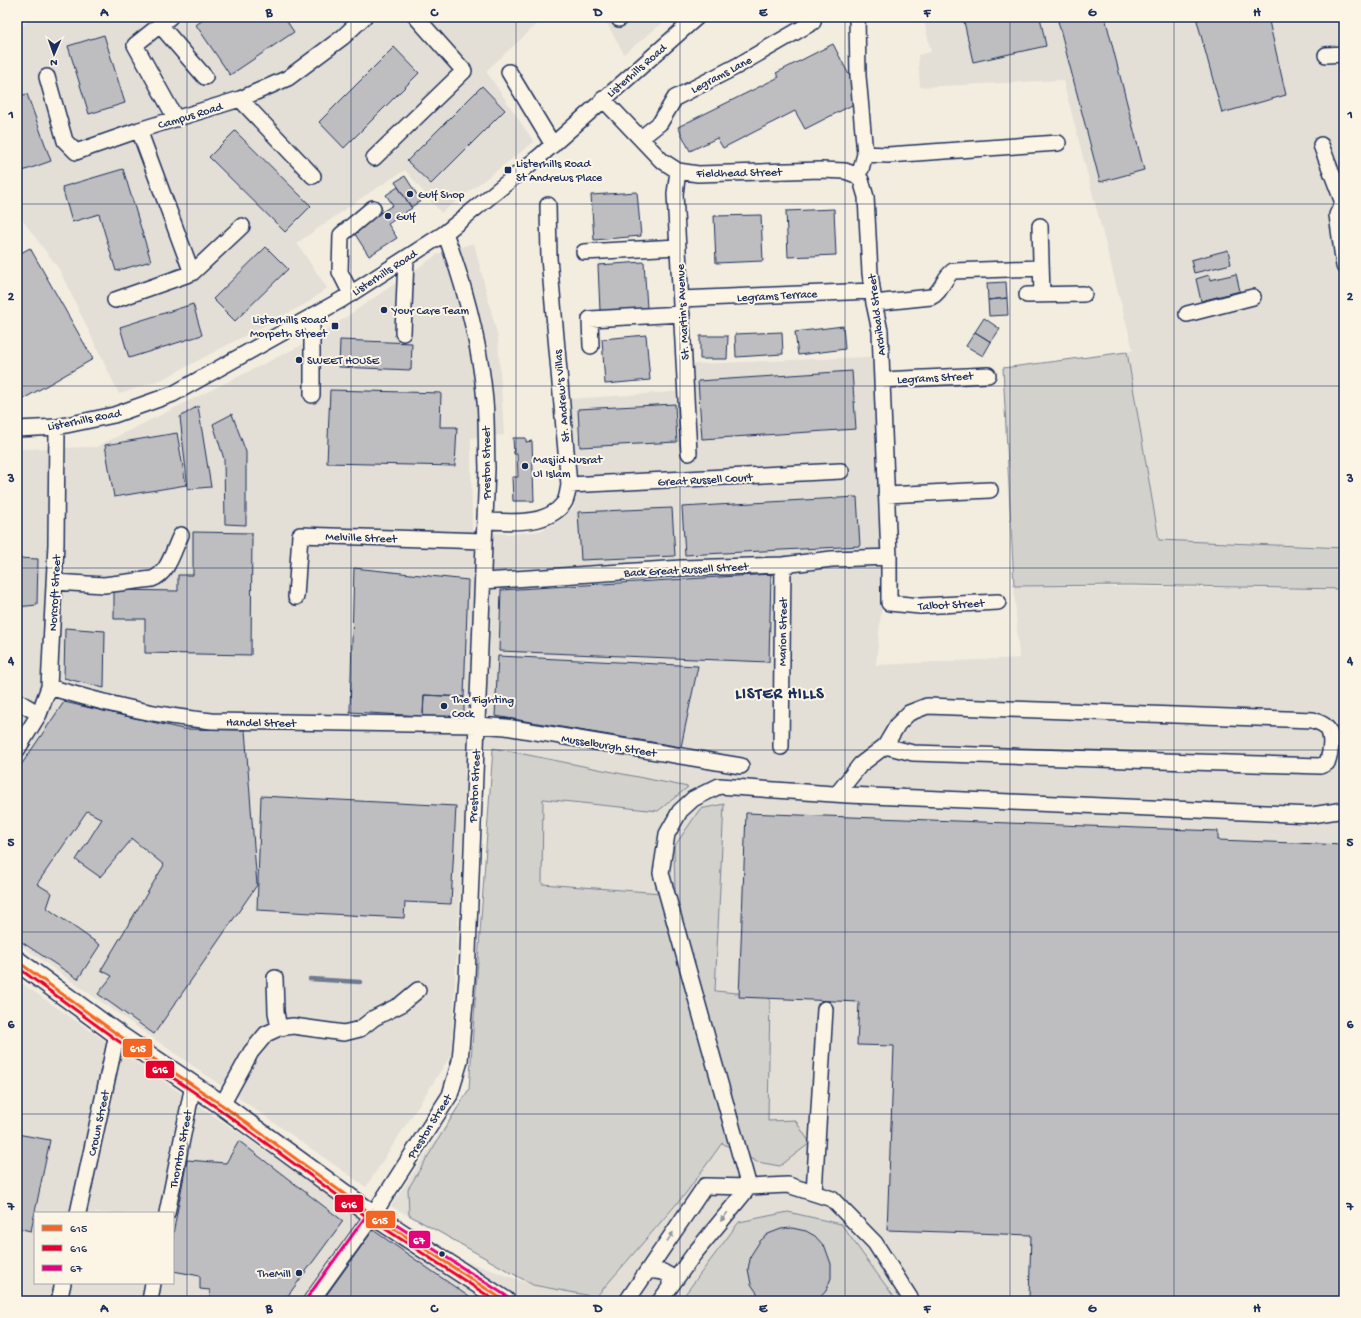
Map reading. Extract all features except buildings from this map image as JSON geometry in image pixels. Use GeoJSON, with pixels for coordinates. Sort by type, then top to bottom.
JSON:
{"type":"FeatureCollection","features":[{"type":"Feature","properties":{"kind":"main road"},"geometry":{"type":"LineString","coordinates":[[17,962],[117,1034],[222,1105],[374,1215],[505,1301]]}},
{"type":"Feature","properties":{"kind":"street","name":"Campus Road"},"geometry":{"type":"LineString","coordinates":[[47,77],[65,141],[76,152],[139,130],[240,100],[288,78],[343,37],[364,17]]}},
{"type":"Feature","properties":{"kind":"street"},"geometry":{"type":"LineString","coordinates":[[374,158],[464,71],[416,17]]}},
{"type":"Feature","properties":{"kind":"street","name":"Listerhills Road"},"geometry":{"type":"LineString","coordinates":[[17,428],[57,427],[114,415],[173,394],[351,294],[445,233],[553,144],[697,17]]}},
{"type":"Feature","properties":{"kind":"street"},"geometry":{"type":"LineString","coordinates":[[856,175],[861,170],[865,154],[858,76],[858,17]]}},
{"type":"Feature","properties":{"kind":"street"},"geometry":{"type":"LineString","coordinates":[[176,119],[135,45],[165,21],[205,76]]}},
{"type":"Feature","properties":{"kind":"street","name":"Legrams Lane"},"geometry":{"type":"LineString","coordinates":[[641,138],[660,123],[675,98],[737,66],[813,22]]}},
{"type":"Feature","properties":{"kind":"street"},"geometry":{"type":"LineString","coordinates":[[1326,55],[1344,54]]}},
{"type":"Feature","properties":{"kind":"street"},"geometry":{"type":"LineString","coordinates":[[509,72],[553,144]]}},
{"type":"Feature","properties":{"kind":"street","name":"Fieldhead Street"},"geometry":{"type":"LineString","coordinates":[[603,99],[661,160],[678,171],[698,174],[821,170],[845,171],[856,175]]}},
{"type":"Feature","properties":{"kind":"street"},"geometry":{"type":"LineString","coordinates":[[240,100],[313,176]]}},
{"type":"Feature","properties":{"kind":"street"},"geometry":{"type":"LineString","coordinates":[[139,130],[192,273]]}},
{"type":"Feature","properties":{"kind":"street"},"geometry":{"type":"LineString","coordinates":[[865,154],[888,155],[1058,143]]}},
{"type":"Feature","properties":{"kind":"street"},"geometry":{"type":"LineString","coordinates":[[1321,145],[1343,200],[1337,215],[1344,266]]}},
{"type":"Feature","properties":{"kind":"street","name":"St. Martin's Avenue"},"geometry":{"type":"LineString","coordinates":[[678,171],[675,194],[682,306],[689,467]]}},
{"type":"Feature","properties":{"kind":"street","name":"Archibald Street"},"geometry":{"type":"LineString","coordinates":[[856,175],[861,180],[866,197],[873,297],[880,331],[889,557],[889,603],[904,606]]}},
{"type":"Feature","properties":{"kind":"street","name":"St. Andrew's Villas"},"geometry":{"type":"LineString","coordinates":[[486,521],[534,521],[551,514],[565,502],[569,485],[549,258],[548,205]]}},
{"type":"Feature","properties":{"kind":"street"},"geometry":{"type":"LineString","coordinates":[[351,294],[340,272],[341,235],[373,208]]}},
{"type":"Feature","properties":{"kind":"street"},"geometry":{"type":"LineString","coordinates":[[115,300],[192,273],[242,226]]}},
{"type":"Feature","properties":{"kind":"street"},"geometry":{"type":"LineString","coordinates":[[1040,226],[1042,295]]}},
{"type":"Feature","properties":{"kind":"street","name":"Preston Street"},"geometry":{"type":"LineString","coordinates":[[311,1301],[374,1215],[450,1095],[460,1061],[467,978],[487,468],[485,402],[477,344],[458,269],[445,233]]}},
{"type":"Feature","properties":{"kind":"street"},"geometry":{"type":"LineString","coordinates":[[584,252],[678,247]]}},
{"type":"Feature","properties":{"kind":"street"},"geometry":{"type":"LineString","coordinates":[[403,333],[406,258]]}},
{"type":"Feature","properties":{"kind":"street","name":"Legrams Terrace"},"geometry":{"type":"LineString","coordinates":[[591,346],[590,319],[682,306],[873,297],[931,297],[936,295],[947,275],[953,271],[1041,268]]}},
{"type":"Feature","properties":{"kind":"street"},"geometry":{"type":"LineString","coordinates":[[1027,295],[1084,294]]}},
{"type":"Feature","properties":{"kind":"street"},"geometry":{"type":"LineString","coordinates":[[1187,314],[1253,297]]}},
{"type":"Feature","properties":{"kind":"street"},"geometry":{"type":"LineString","coordinates":[[312,316],[312,395]]}},
{"type":"Feature","properties":{"kind":"street","name":"Legrams Street"},"geometry":{"type":"LineString","coordinates":[[882,380],[988,374]]}},
{"type":"Feature","properties":{"kind":"street","name":"Norcroft Street"},"geometry":{"type":"LineString","coordinates":[[17,750],[40,714],[49,687],[54,582],[57,427]]}},
{"type":"Feature","properties":{"kind":"street","name":"Great Russell Court"},"geometry":{"type":"LineString","coordinates":[[569,485],[689,467],[841,471]]}},
{"type":"Feature","properties":{"kind":"street"},"geometry":{"type":"LineString","coordinates":[[886,495],[990,490]]}},
{"type":"Feature","properties":{"kind":"street"},"geometry":{"type":"LineString","coordinates":[[54,582],[104,585],[152,579],[160,576],[167,566],[181,535]]}},
{"type":"Feature","properties":{"kind":"street","name":"Melville Street"},"geometry":{"type":"LineString","coordinates":[[296,597],[300,535],[484,541]]}},
{"type":"Feature","properties":{"kind":"street","name":"Back Great Russell Street"},"geometry":{"type":"LineString","coordinates":[[483,581],[682,568],[783,565],[832,559],[889,557]]}},
{"type":"Feature","properties":{"kind":"street","name":"Marion Street"},"geometry":{"type":"LineString","coordinates":[[781,747],[783,565]]}},
{"type":"Feature","properties":{"kind":"street","name":"Talbot Street"},"geometry":{"type":"LineString","coordinates":[[904,606],[998,602]]}},
{"type":"Feature","properties":{"kind":"street","name":"Handel Street"},"geometry":{"type":"LineString","coordinates":[[49,687],[108,704],[172,718],[360,724],[477,725]]}},
{"type":"Feature","properties":{"kind":"street"},"geometry":{"type":"LineString","coordinates":[[19,702],[40,714]]}},
{"type":"Feature","properties":{"kind":"street"},"geometry":{"type":"LineString","coordinates":[[836,794],[860,765],[885,746],[898,724],[909,713],[927,706],[1313,720],[1325,725],[1330,734],[1330,755],[1327,763],[1320,766],[913,753],[885,746]]}},
{"type":"Feature","properties":{"kind":"street","name":"Musselburgh Street"},"geometry":{"type":"LineString","coordinates":[[477,725],[506,727],[741,766]]}},
{"type":"Feature","properties":{"kind":"street"},"geometry":{"type":"LineString","coordinates":[[749,1187],[661,873],[667,834],[680,811],[693,799],[719,786],[836,794],[1312,815],[1344,810]]}},
{"type":"Feature","properties":{"kind":"street"},"geometry":{"type":"LineString","coordinates":[[275,978],[276,1012],[279,1028]]}},
{"type":"Feature","properties":{"kind":"street"},"geometry":{"type":"LineString","coordinates":[[222,1105],[252,1052],[266,1034],[279,1028],[292,1026],[344,1033],[360,1029],[374,1018],[400,1004],[418,990]]}},
{"type":"Feature","properties":{"kind":"street"},"geometry":{"type":"LineString","coordinates":[[814,1193],[825,1009]]}},
{"type":"Feature","properties":{"kind":"street","name":"Crown Street"},"geometry":{"type":"LineString","coordinates":[[78,1212],[117,1034]]}},
{"type":"Feature","properties":{"kind":"street","name":"Thornton Street"},"geometry":{"type":"LineString","coordinates":[[167,1212],[193,1085]]}},
{"type":"Feature","properties":{"kind":"street"},"geometry":{"type":"LineString","coordinates":[[627,1301],[705,1186],[749,1187],[788,1185],[832,1199],[875,1244],[912,1301]]}},
{"type":"Feature","properties":{"kind":"street"},"geometry":{"type":"LineString","coordinates":[[660,1301],[694,1254],[749,1187]]}},
{"type":"Feature","properties":{"kind":"street"},"geometry":{"type":"LineString","coordinates":[[649,1270],[663,1272],[670,1276],[670,1287]]}},
{"type":"Feature","properties":{"kind":"street"},"geometry":{"type":"LineString","coordinates":[[59,1301],[63,1284]]}},
{"type":"Feature","properties":{"kind":"street"},"geometry":{"type":"LineString","coordinates":[[150,1301],[153,1284]]}},
{"type":"Feature","properties":{"kind":"shaded area"},"geometry":{"type":"Polygon","coordinates":[[[34,17],[545,17],[486,71],[534,142],[441,213],[405,170],[297,243],[327,288],[309,302],[163,379],[119,394],[59,269],[17,213],[17,29],[34,17]]]}},
{"type":"Feature","properties":{"kind":"shaded area"},"geometry":{"type":"Polygon","coordinates":[[[603,17],[670,17],[624,54],[603,17]]]}},
{"type":"Feature","properties":{"kind":"shaded area"},"geometry":{"type":"Polygon","coordinates":[[[923,17],[1344,17],[1344,548],[1159,541],[1127,352],[1133,350],[1063,80],[920,87],[918,55],[931,52],[923,17]]]}},
{"type":"Feature","properties":{"kind":"shaded area"},"geometry":{"type":"Polygon","coordinates":[[[474,243],[498,338],[504,435],[471,438],[472,532],[513,534],[540,531],[558,521],[573,509],[576,497],[570,399],[688,391],[694,364],[888,356],[900,584],[881,612],[876,665],[1019,658],[1014,586],[1344,589],[1344,1301],[17,1301],[17,980],[381,1231],[530,1284],[391,1206],[469,1089],[493,748],[468,746],[451,1055],[366,1187],[17,943],[17,449],[96,447],[314,339],[438,254],[474,243]]]}},
{"type":"Feature","properties":{"kind":"shaded area"},"geometry":{"type":"Polygon","coordinates":[[[1127,352],[1159,540],[1344,548],[1344,589],[1131,585],[1014,586],[1003,368],[1127,352]]]}},
{"type":"Feature","properties":{"kind":"shaded area"},"geometry":{"type":"Polygon","coordinates":[[[493,748],[688,787],[658,811],[543,799],[542,884],[675,894],[674,847],[700,809],[724,804],[715,991],[770,996],[768,1121],[795,1120],[810,1143],[780,1166],[757,1162],[722,1143],[686,1193],[596,1297],[533,1285],[409,1215],[408,1189],[469,1089],[493,748]]]}},
{"type":"Feature","properties":{"kind":"shaded area"},"geometry":{"type":"Polygon","coordinates":[[[788,1212],[841,1224],[897,1301],[680,1301],[739,1222],[788,1212]]]}},
{"type":"Feature","properties":{"kind":"waterway"},"geometry":{"type":"LineString","coordinates":[[310,979],[360,982]]}},
{"type":"Feature","properties":{"kind":"transit line","name":"615"},"geometry":{"type":"LineString","coordinates":[[17,961],[117,1034],[222,1105],[373,1215],[505,1301]]}},
{"type":"Feature","properties":{"kind":"transit line","name":"616"},"geometry":{"type":"LineString","coordinates":[[17,967],[114,1038],[219,1109],[370,1219],[496,1301]]}},
{"type":"Feature","properties":{"kind":"transit line","name":"67"},"geometry":{"type":"LineString","coordinates":[[307,1298],[369,1212],[373,1210],[508,1297]]}},
{"type":"Feature","properties":{"kind":"place","name":"Listerhills Road St Andrews Place"},"geometry":{"type":"Point","coordinates":[508,170]}},
{"type":"Feature","properties":{"kind":"place","name":"Gulf Shop"},"geometry":{"type":"Point","coordinates":[410,194]}},
{"type":"Feature","properties":{"kind":"place","name":"Gulf"},"geometry":{"type":"Point","coordinates":[388,216]}},
{"type":"Feature","properties":{"kind":"place","name":"Your Care Team"},"geometry":{"type":"Point","coordinates":[384,310]}},
{"type":"Feature","properties":{"kind":"place","name":"Listerhills Road Morpeth Street"},"geometry":{"type":"Point","coordinates":[335,326]}},
{"type":"Feature","properties":{"kind":"place","name":"SWEET HOUSE"},"geometry":{"type":"Point","coordinates":[299,360]}},
{"type":"Feature","properties":{"kind":"place","name":"Masjid Nusrat Ul Islam"},"geometry":{"type":"Point","coordinates":[525,466]}},
{"type":"Feature","properties":{"kind":"place","name":"The Fighting Cock"},"geometry":{"type":"Point","coordinates":[444,706]}},
{"type":"Feature","properties":{"kind":"place","name":"TheMill"},"geometry":{"type":"Point","coordinates":[299,1273]}},
{"type":"Feature","properties":{"kind":"district","name":"LISTER HILLS"},"geometry":{"type":"Point","coordinates":[780,692]}}]}
